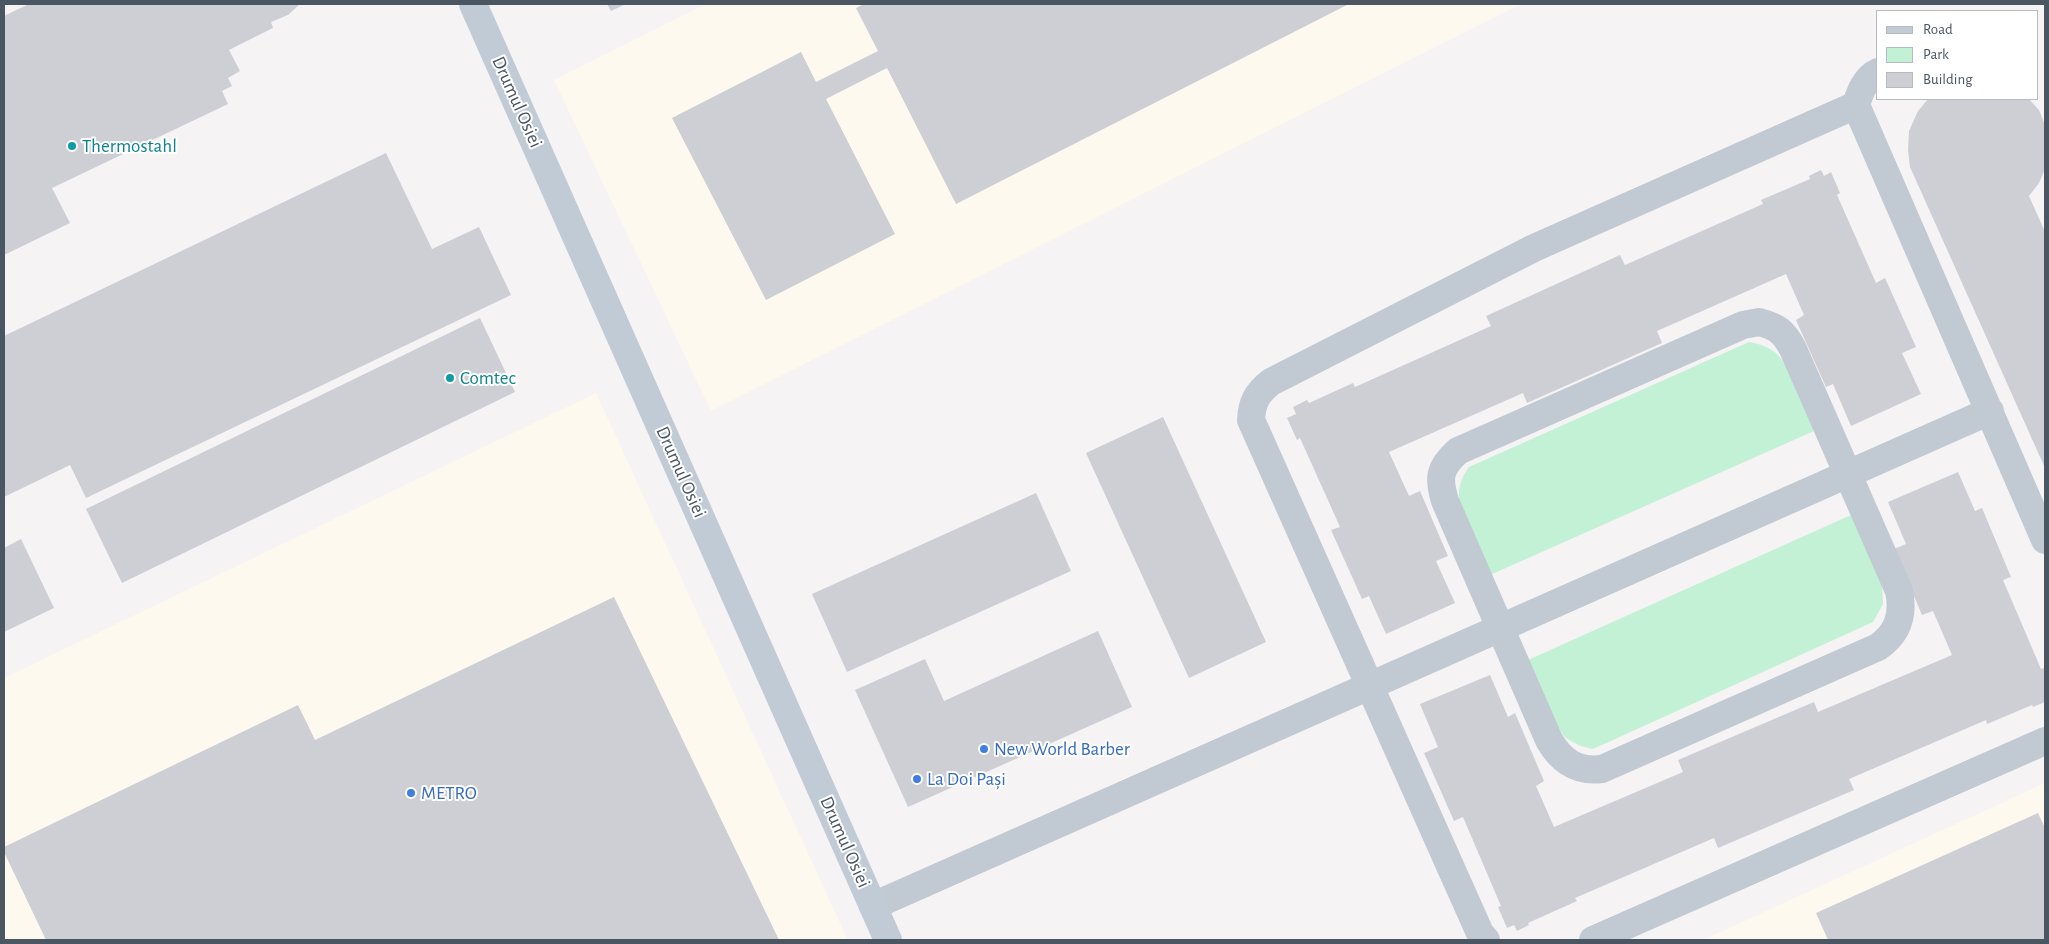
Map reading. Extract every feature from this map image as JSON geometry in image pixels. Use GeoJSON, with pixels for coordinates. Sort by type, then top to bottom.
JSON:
{"type":"FeatureCollection","features":[{"type":"Feature","properties":{"kind":"street","name":"Drumul Osiei"},"geometry":{"type":"LineString","coordinates":[[473,4],[888,940]]}},
{"type":"Feature","properties":{"kind":"street"},"geometry":{"type":"LineString","coordinates":[[1876,73],[1862,88],[1856,105],[2045,540]]}},
{"type":"Feature","properties":{"kind":"street"},"geometry":{"type":"LineString","coordinates":[[1486,940],[1476,924],[1251,420],[1252,405],[1258,392],[1271,382],[1534,248],[1856,105]]}},
{"type":"Feature","properties":{"kind":"street"},"geometry":{"type":"LineString","coordinates":[[1759,322],[1772,325],[1785,335],[1793,349],[1899,591],[1901,603],[1900,621],[1887,640],[1878,647],[1602,769],[1591,770],[1577,768],[1566,762],[1556,752],[1500,628],[1445,501],[1440,484],[1442,470],[1448,460],[1458,451],[1743,325],[1759,322]]}},
{"type":"Feature","properties":{"kind":"street"},"geometry":{"type":"LineString","coordinates":[[873,906],[1990,411]]}},
{"type":"Feature","properties":{"kind":"street"},"geometry":{"type":"LineString","coordinates":[[1593,940],[2045,741]]}},
{"type":"Feature","properties":{"kind":"shaded area"},"geometry":{"type":"Polygon","coordinates":[[[706,4],[1521,4],[711,411],[554,80],[706,4]]]}},
{"type":"Feature","properties":{"kind":"shaded area"},"geometry":{"type":"Polygon","coordinates":[[[596,393],[848,940],[4,940],[4,678],[596,393]]]}},
{"type":"Feature","properties":{"kind":"shaded area"},"geometry":{"type":"Polygon","coordinates":[[[2045,783],[2045,940],[1703,940],[2045,783]]]}},
{"type":"Feature","properties":{"kind":"green space"},"geometry":{"type":"Polygon","coordinates":[[[1749,342],[1768,348],[1782,360],[1814,431],[1490,575],[1460,505],[1460,485],[1469,467],[1749,342]]]}},
{"type":"Feature","properties":{"kind":"green space"},"geometry":{"type":"Polygon","coordinates":[[[1851,515],[1882,584],[1883,604],[1873,622],[1593,749],[1572,742],[1560,731],[1528,660],[1851,515]]]}},
{"type":"Feature","properties":{"kind":"building","name":"Thermostahl"},"geometry":{"type":"Polygon","coordinates":[[[29,4],[300,4],[288,15],[271,22],[273,28],[229,50],[240,71],[228,78],[232,86],[222,91],[228,104],[52,188],[70,223],[4,255],[4,16],[29,4]]]}},
{"type":"Feature","properties":{"kind":"building"},"geometry":{"type":"Polygon","coordinates":[[[607,4],[626,4],[611,11],[607,4]]]}},
{"type":"Feature","properties":{"kind":"building"},"geometry":{"type":"Polygon","coordinates":[[[864,4],[1347,5],[956,204],[887,68],[826,99],[895,234],[766,300],[672,118],[801,52],[816,82],[878,51],[856,8],[864,4]]]}},
{"type":"Feature","properties":{"kind":"building"},"geometry":{"type":"Polygon","coordinates":[[[1927,100],[2030,100],[2039,110],[2045,125],[2045,169],[2039,183],[2029,196],[2045,232],[2045,468],[1910,167],[1908,150],[1909,131],[1918,111],[1927,100]]]}},
{"type":"Feature","properties":{"kind":"building"},"geometry":{"type":"Polygon","coordinates":[[[386,153],[432,249],[479,227],[511,295],[86,498],[70,465],[4,497],[4,336],[386,153]]]}},
{"type":"Feature","properties":{"kind":"building"},"geometry":{"type":"Polygon","coordinates":[[[1821,170],[1824,176],[1831,172],[1840,193],[1837,195],[1876,283],[1885,278],[1916,347],[1902,353],[1921,394],[1851,426],[1833,384],[1826,387],[1796,320],[1804,315],[1786,274],[1657,331],[1662,343],[1527,403],[1523,393],[1389,452],[1409,496],[1420,491],[1448,556],[1436,561],[1455,603],[1386,634],[1369,596],[1362,599],[1331,530],[1340,527],[1300,438],[1297,440],[1287,418],[1296,414],[1293,407],[1307,400],[1309,403],[1353,383],[1355,387],[1491,326],[1486,316],[1620,255],[1625,265],[1763,204],[1761,200],[1810,179],[1809,176],[1821,170]]]}},
{"type":"Feature","properties":{"kind":"building"},"geometry":{"type":"Polygon","coordinates":[[[480,318],[515,392],[122,583],[86,509],[480,318]]]}},
{"type":"Feature","properties":{"kind":"building"},"geometry":{"type":"Polygon","coordinates":[[[1163,417],[1266,642],[1189,678],[1086,453],[1163,417]]]}},
{"type":"Feature","properties":{"kind":"building"},"geometry":{"type":"Polygon","coordinates":[[[1958,472],[1975,511],[1982,508],[2011,577],[2003,580],[2041,669],[2044,668],[2045,670],[2045,702],[2033,707],[2032,705],[1987,724],[1986,720],[1849,779],[1854,790],[1718,848],[1714,838],[1575,898],[1577,901],[1528,923],[1529,925],[1517,931],[1514,925],[1507,928],[1498,907],[1501,906],[1463,817],[1454,821],[1424,753],[1438,747],[1420,704],[1490,675],[1508,717],[1515,713],[1544,781],[1536,786],[1554,827],[1683,772],[1678,760],[1814,702],[1818,712],[1952,655],[1933,611],[1922,615],[1894,549],[1906,544],[1888,502],[1958,472]]]}},
{"type":"Feature","properties":{"kind":"building"},"geometry":{"type":"Polygon","coordinates":[[[1036,493],[1071,571],[847,672],[812,594],[1036,493]]]}},
{"type":"Feature","properties":{"kind":"building"},"geometry":{"type":"Polygon","coordinates":[[[21,539],[54,608],[4,632],[4,548],[21,539]]]}},
{"type":"Feature","properties":{"kind":"building","name":"METRO"},"geometry":{"type":"Polygon","coordinates":[[[614,597],[779,940],[46,940],[4,852],[4,847],[298,705],[315,740],[614,597]]]}},
{"type":"Feature","properties":{"kind":"building"},"geometry":{"type":"Polygon","coordinates":[[[1098,631],[1132,707],[908,807],[855,690],[925,659],[944,701],[1098,631]]]}},
{"type":"Feature","properties":{"kind":"building"},"geometry":{"type":"Polygon","coordinates":[[[2038,813],[2045,828],[2045,940],[1828,940],[1816,913],[2038,813]]]}},
{"type":"Feature","properties":{"kind":"place","name":"Thermostahl"},"geometry":{"type":"Point","coordinates":[72,146]}},
{"type":"Feature","properties":{"kind":"place","name":"Comtec"},"geometry":{"type":"Point","coordinates":[450,378]}},
{"type":"Feature","properties":{"kind":"place","name":"New World Barber"},"geometry":{"type":"Point","coordinates":[984,749]}},
{"type":"Feature","properties":{"kind":"place","name":"La Doi Pași"},"geometry":{"type":"Point","coordinates":[917,779]}},
{"type":"Feature","properties":{"kind":"place","name":"METRO"},"geometry":{"type":"Point","coordinates":[411,793]}}]}
